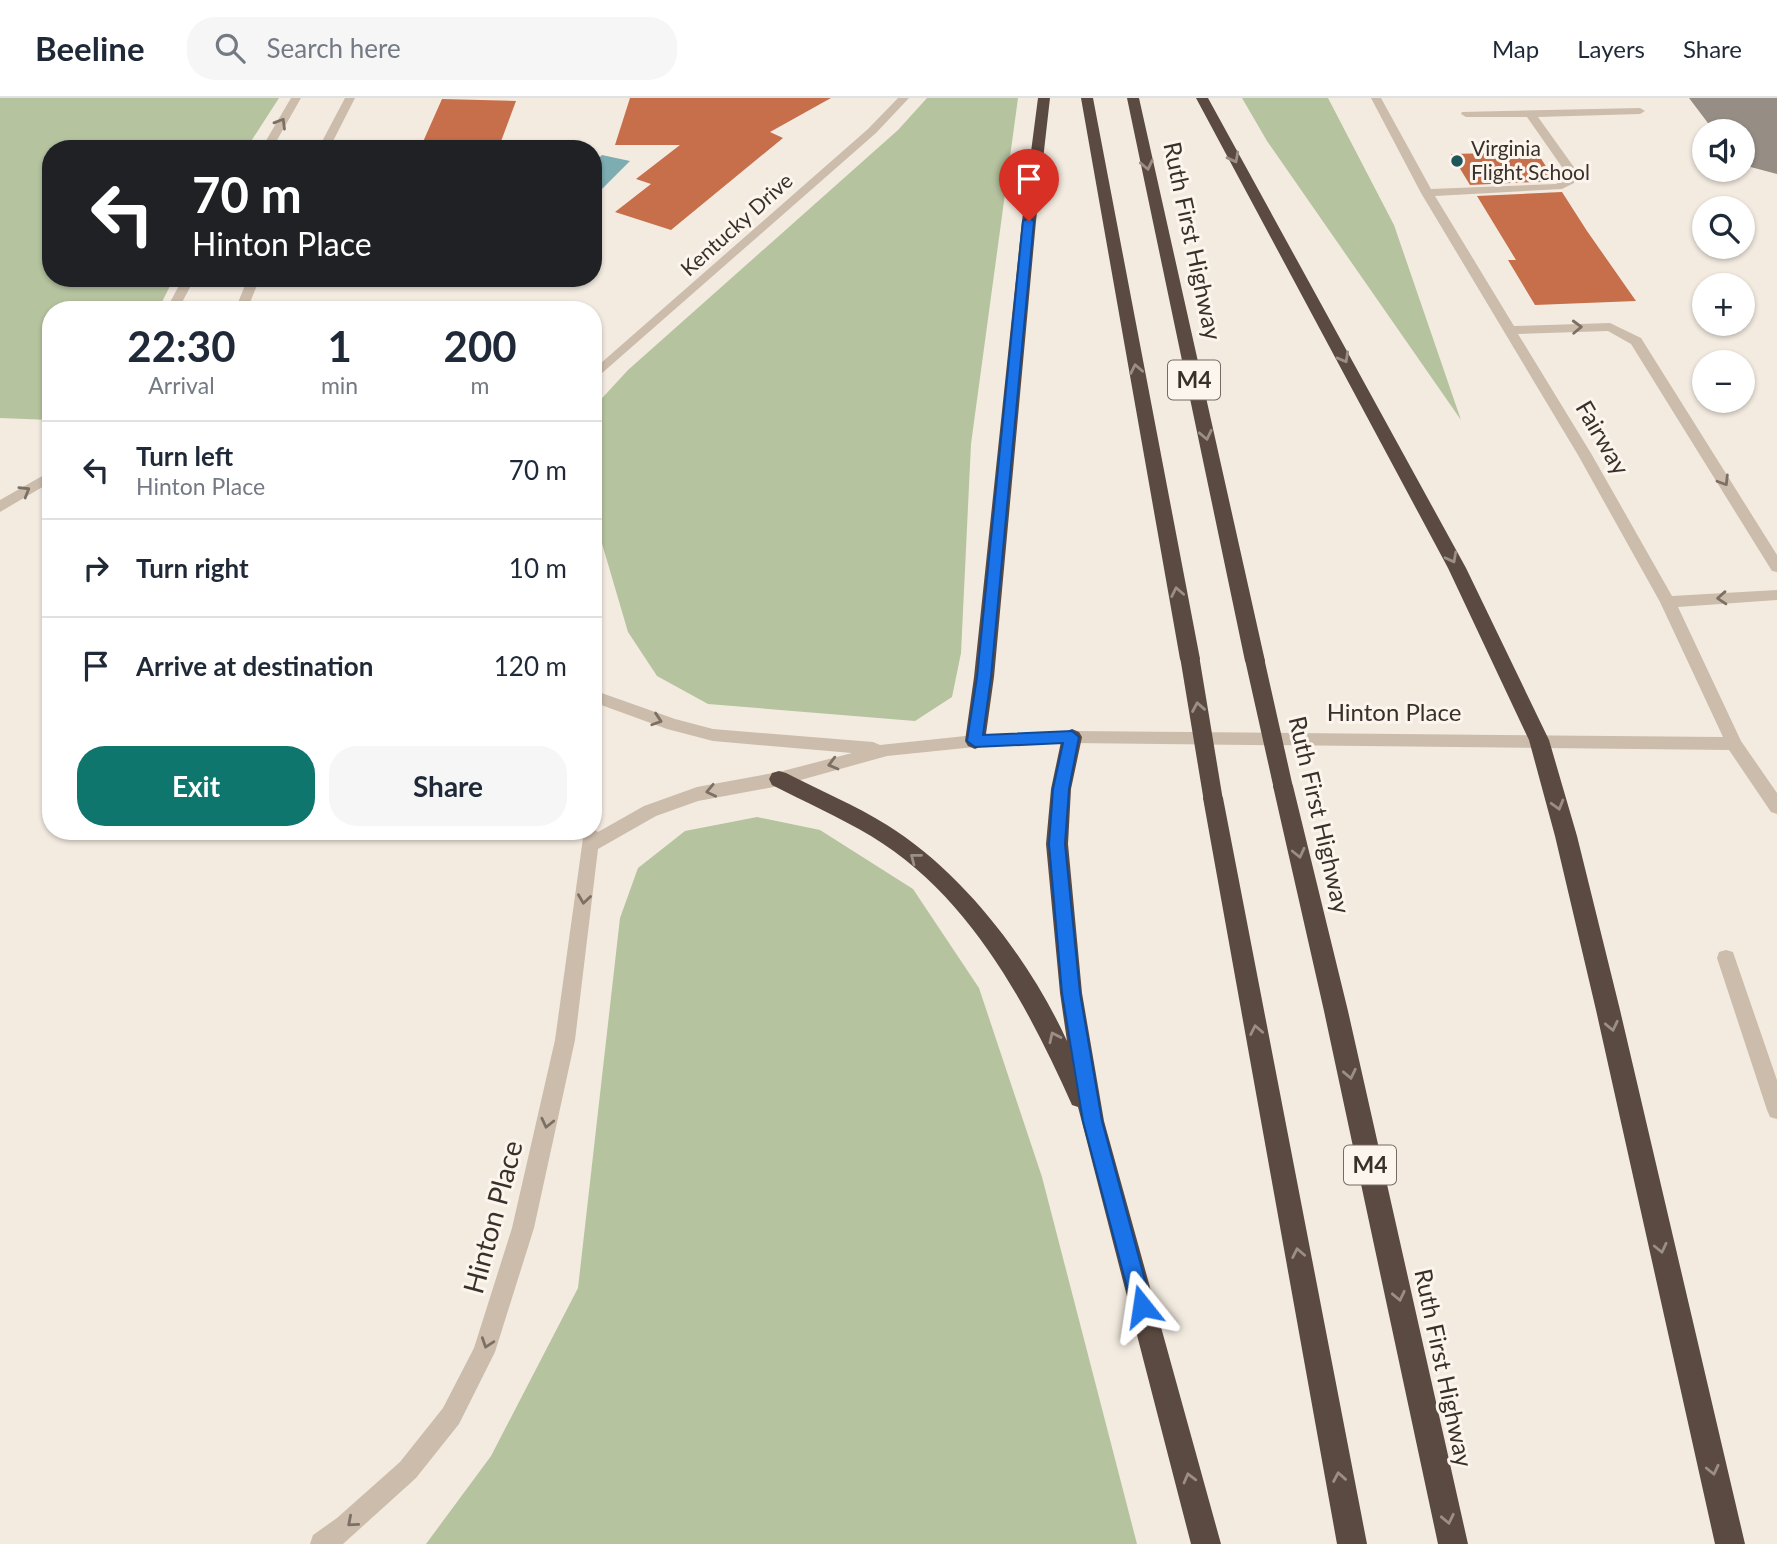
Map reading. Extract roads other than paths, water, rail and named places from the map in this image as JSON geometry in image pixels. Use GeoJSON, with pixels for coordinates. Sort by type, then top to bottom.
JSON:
{"type":"FeatureCollection","features":[{"type":"Feature","properties":{"kind":"highway"},"geometry":{"type":"LineString","coordinates":[[975,741],[984,677],[1029,221],[1044,98]]}},
{"type":"Feature","properties":{"kind":"highway","name":"M4"},"geometry":{"type":"LineString","coordinates":[[1087,98],[1213,798],[1352,1544]]}},
{"type":"Feature","properties":{"kind":"highway","name":"Ruth First Highway"},"geometry":{"type":"LineString","coordinates":[[1133,98],[1255,661],[1336,1011],[1453,1544]]}},
{"type":"Feature","properties":{"kind":"highway"},"geometry":{"type":"LineString","coordinates":[[1202,98],[1457,568],[1539,740],[1566,836],[1608,1010],[1730,1544]]}},
{"type":"Feature","properties":{"kind":"highway"},"geometry":{"type":"LineString","coordinates":[[1072,737],[1061,789],[1057,844],[1071,993],[1092,1121],[1206,1544]]}},
{"type":"Feature","properties":{"kind":"highway"},"geometry":{"type":"LineString","coordinates":[[779,779],[880,831],[943,880],[995,943],[1048,1025],[1092,1121]]}},
{"type":"Feature","properties":{"kind":"street"},"geometry":{"type":"LineString","coordinates":[[271,140],[296,98]]}},
{"type":"Feature","properties":{"kind":"street"},"geometry":{"type":"LineString","coordinates":[[328,140],[350,98]]}},
{"type":"Feature","properties":{"kind":"street","name":"Kentucky Drive"},"geometry":{"type":"LineString","coordinates":[[602,369],[872,131],[904,98]]}},
{"type":"Feature","properties":{"kind":"street","name":"Fairway"},"geometry":{"type":"LineString","coordinates":[[1376,98],[1427,192],[1585,455],[1668,602],[1734,744],[1777,807]]}},
{"type":"Feature","properties":{"kind":"street"},"geometry":{"type":"LineString","coordinates":[[1466,114],[1640,111]]}},
{"type":"Feature","properties":{"kind":"street"},"geometry":{"type":"LineString","coordinates":[[1427,192],[1566,185],[1572,177],[1570,170],[1530,114]]}},
{"type":"Feature","properties":{"kind":"street"},"geometry":{"type":"LineString","coordinates":[[1509,330],[1610,327],[1636,341],[1777,566]]}},
{"type":"Feature","properties":{"kind":"street"},"geometry":{"type":"LineString","coordinates":[[0,506],[42,481]]}},
{"type":"Feature","properties":{"kind":"street"},"geometry":{"type":"LineString","coordinates":[[1668,602],[1777,595]]}},
{"type":"Feature","properties":{"kind":"street","name":"Hinton Place"},"geometry":{"type":"LineString","coordinates":[[602,699],[661,721],[713,735],[887,750]]}},
{"type":"Feature","properties":{"kind":"street","name":"Hinton Place"},"geometry":{"type":"LineString","coordinates":[[602,832],[696,794],[779,779],[887,750],[975,741],[1072,737],[1734,744]]}},
{"type":"Feature","properties":{"kind":"street","name":"Hinton Place"},"geometry":{"type":"LineString","coordinates":[[322,1544],[346,1527],[408,1470],[451,1416],[484,1352],[523,1228],[565,1040],[591,840]]}},
{"type":"Feature","properties":{"kind":"street"},"geometry":{"type":"LineString","coordinates":[[1726,958],[1777,1110]]}},
{"type":"Feature","properties":{"kind":"water"},"geometry":{"type":"Polygon","coordinates":[[[602,155],[630,161],[602,189],[602,155]]]}},
{"type":"Feature","properties":{"kind":"place","name":"Virginia Flight School"},"geometry":{"type":"Point","coordinates":[1457,161]}}]}
